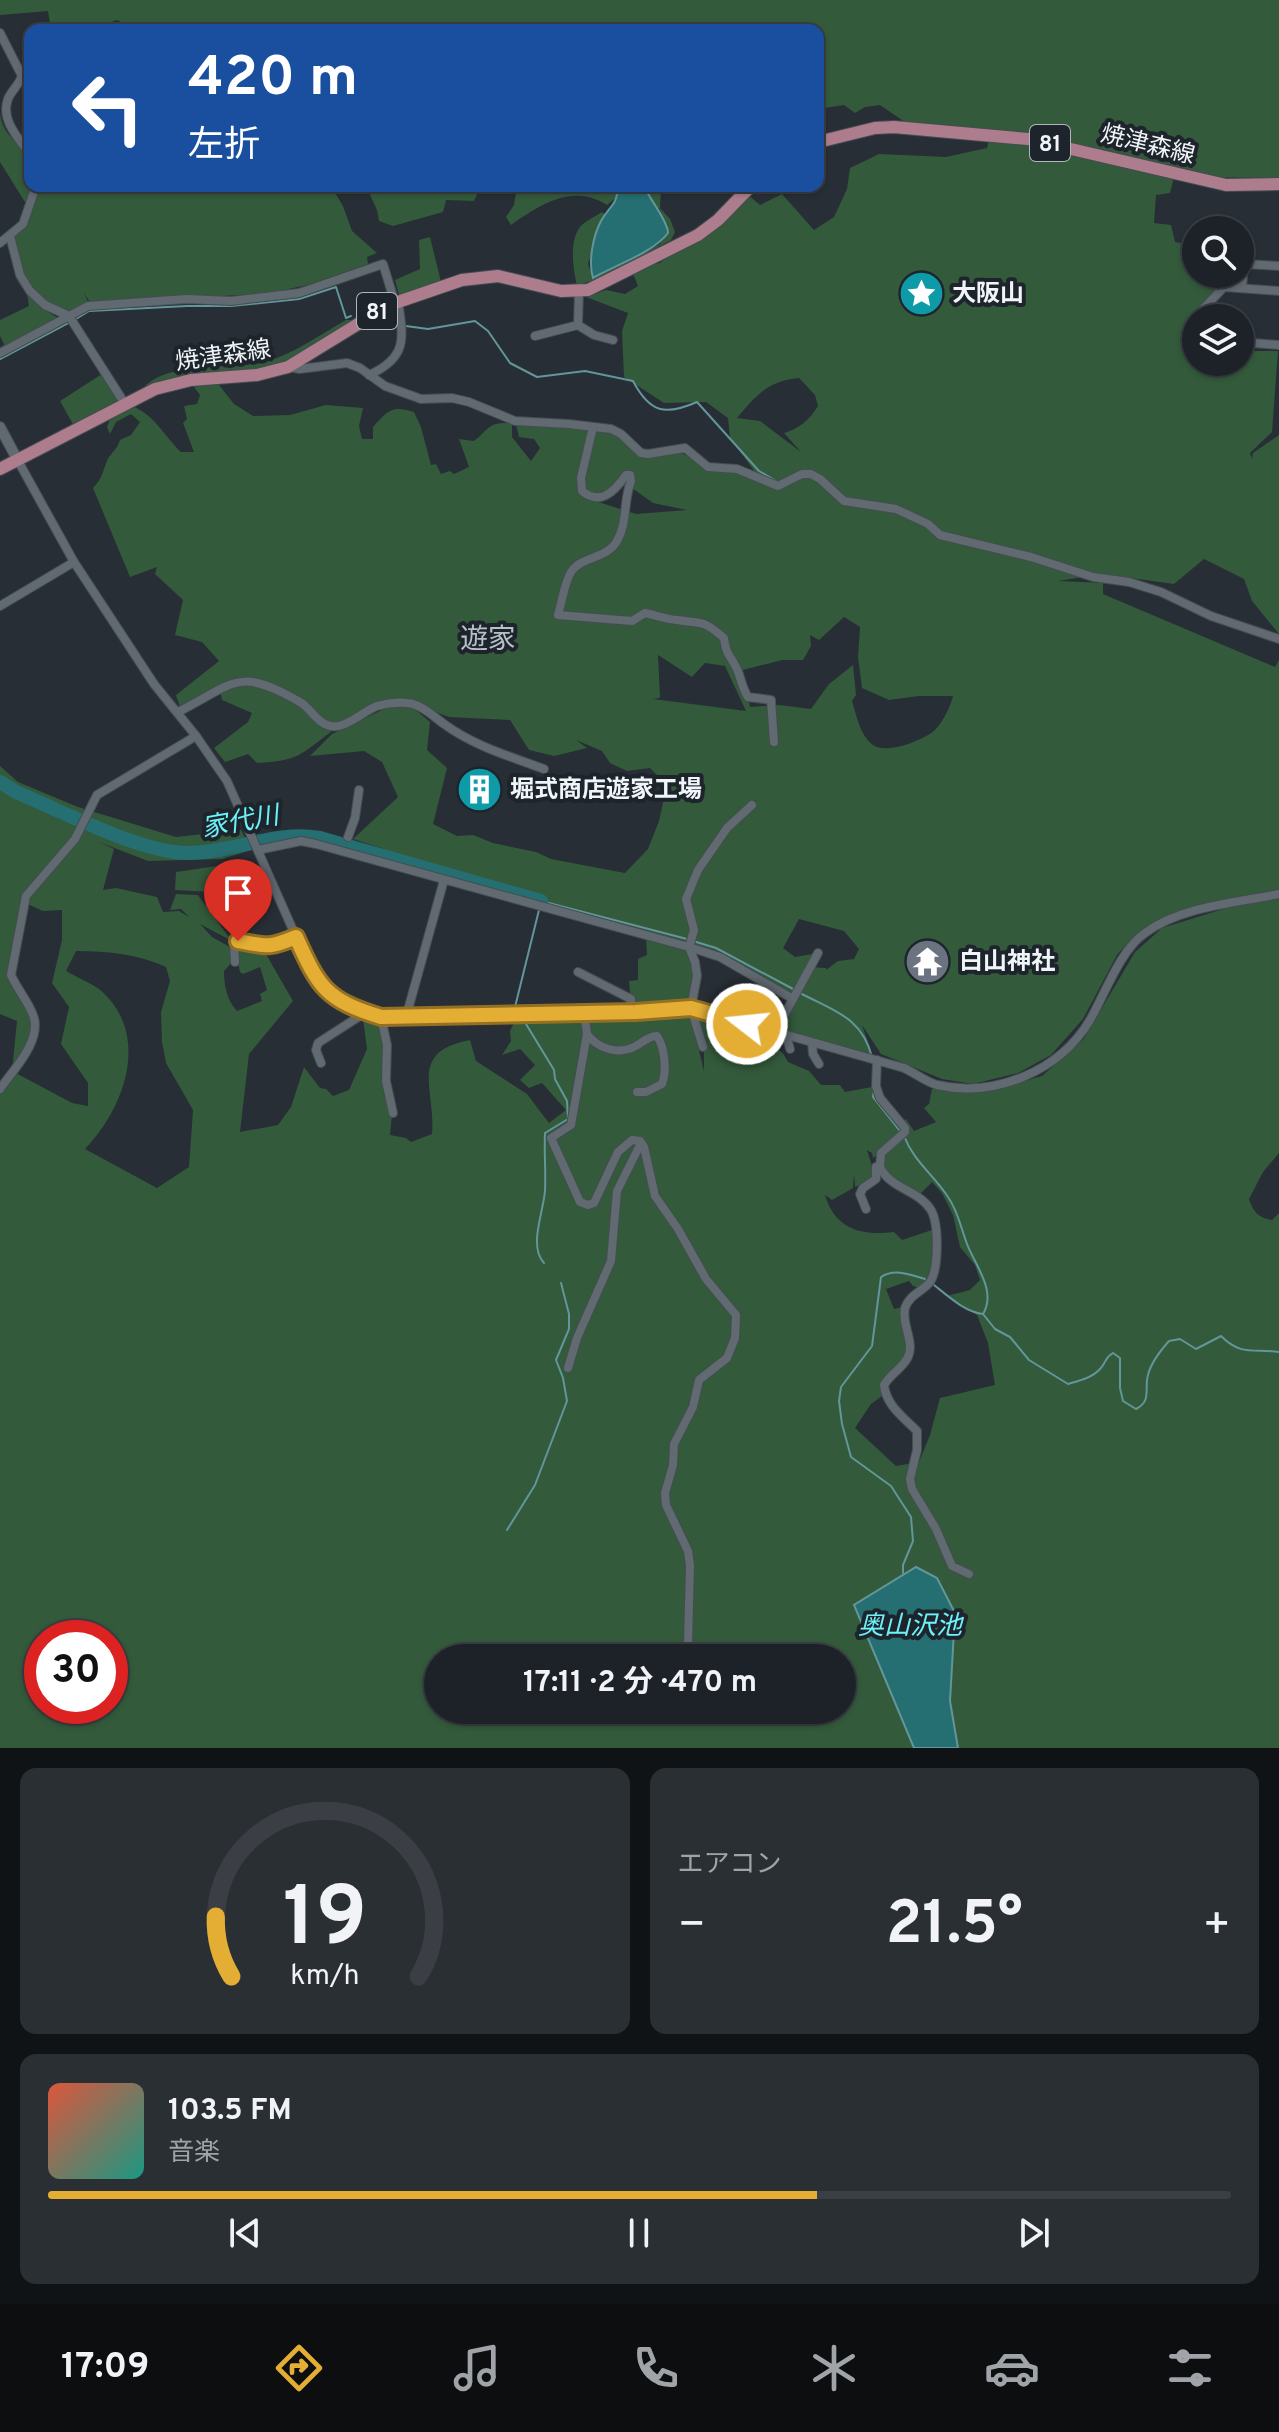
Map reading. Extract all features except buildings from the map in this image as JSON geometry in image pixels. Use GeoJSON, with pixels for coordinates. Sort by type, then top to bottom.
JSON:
{"type":"FeatureCollection","features":[{"type":"Feature","properties":{"kind":"main road","name":"焼津森線"},"geometry":{"type":"LineString","coordinates":[[824,141],[875,128],[894,127],[1028,139],[1226,185],[1279,184]]}},
{"type":"Feature","properties":{"kind":"main road","name":"焼津森線"},"geometry":{"type":"LineString","coordinates":[[0,469],[155,389],[191,380],[257,375],[288,367],[348,328],[397,302],[478,277],[498,276],[561,291],[579,291],[596,286],[698,235],[745,192]]}},
{"type":"Feature","properties":{"kind":"street"},"geometry":{"type":"LineString","coordinates":[[0,33],[22,76],[22,84],[8,99],[8,121],[24,146]]}},
{"type":"Feature","properties":{"kind":"street"},"geometry":{"type":"LineString","coordinates":[[0,98],[22,84]]}},
{"type":"Feature","properties":{"kind":"street"},"geometry":{"type":"LineString","coordinates":[[0,243],[23,224],[34,192]]}},
{"type":"Feature","properties":{"kind":"street"},"geometry":{"type":"LineString","coordinates":[[10,236],[20,275],[30,291],[45,305],[72,320],[125,404]]}},
{"type":"Feature","properties":{"kind":"street"},"geometry":{"type":"LineString","coordinates":[[0,353],[72,320],[88,306],[187,299],[231,301],[299,293],[383,264],[397,302],[402,328],[396,357],[387,367],[369,375]]}},
{"type":"Feature","properties":{"kind":"street"},"geometry":{"type":"LineString","coordinates":[[1254,265],[1279,266]]}},
{"type":"Feature","properties":{"kind":"street"},"geometry":{"type":"LineString","coordinates":[[1208,304],[1223,288]]}},
{"type":"Feature","properties":{"kind":"street"},"geometry":{"type":"LineString","coordinates":[[1242,288],[1279,291]]}},
{"type":"Feature","properties":{"kind":"street"},"geometry":{"type":"LineString","coordinates":[[578,325],[579,291]]}},
{"type":"Feature","properties":{"kind":"street"},"geometry":{"type":"LineString","coordinates":[[535,336],[578,325],[594,335],[613,340]]}},
{"type":"Feature","properties":{"kind":"street"},"geometry":{"type":"LineString","coordinates":[[1254,343],[1279,345]]}},
{"type":"Feature","properties":{"kind":"street"},"geometry":{"type":"LineString","coordinates":[[288,367],[300,369],[347,363],[385,386],[421,399],[452,398],[515,421],[611,429],[641,453],[685,448],[708,467],[737,469],[778,486],[802,474],[811,474],[844,501],[896,509],[928,524],[940,535],[1031,557],[1093,577],[1129,582],[1161,592],[1211,616],[1279,639]]}},
{"type":"Feature","properties":{"kind":"street"},"geometry":{"type":"LineString","coordinates":[[0,427],[74,562],[154,684],[227,781],[312,973],[321,987],[347,1005],[366,1012],[381,1017],[406,1017],[691,1008],[904,1068],[933,1084],[978,1086],[1027,1076],[1053,1061],[1089,1022],[1130,947],[1144,933],[1183,915],[1279,894]]}},
{"type":"Feature","properties":{"kind":"street"},"geometry":{"type":"LineString","coordinates":[[593,427],[581,478],[582,491],[589,497],[600,499],[609,495],[626,475],[630,475],[625,523],[615,545],[605,554],[580,564],[571,572],[558,615],[632,621],[645,613],[679,621],[696,620],[711,627],[724,638],[726,654],[737,668],[741,686],[748,697],[771,700],[774,742]]}},
{"type":"Feature","properties":{"kind":"street"},"geometry":{"type":"LineString","coordinates":[[0,606],[74,562]]}},
{"type":"Feature","properties":{"kind":"street"},"geometry":{"type":"LineString","coordinates":[[178,712],[237,681],[248,680],[264,683],[303,704],[325,725],[344,724],[374,707],[391,702],[412,703],[465,739],[544,769]]}},
{"type":"Feature","properties":{"kind":"street"},"geometry":{"type":"LineString","coordinates":[[0,1089],[33,1040],[36,1026],[35,1018],[11,975],[26,896],[81,829],[97,795],[196,736]]}},
{"type":"Feature","properties":{"kind":"street"},"geometry":{"type":"LineString","coordinates":[[348,837],[355,818],[359,790]]}},
{"type":"Feature","properties":{"kind":"street"},"geometry":{"type":"LineString","coordinates":[[703,1047],[691,1008],[697,976],[690,942],[694,930],[686,899],[698,870],[727,828],[752,805]]}},
{"type":"Feature","properties":{"kind":"street"},"geometry":{"type":"LineString","coordinates":[[258,850],[301,841],[540,907],[690,942],[795,995]]}},
{"type":"Feature","properties":{"kind":"street"},"geometry":{"type":"LineString","coordinates":[[406,1017],[444,880]]}},
{"type":"Feature","properties":{"kind":"street"},"geometry":{"type":"LineString","coordinates":[[235,962],[234,944],[238,941],[259,948],[296,937]]}},
{"type":"Feature","properties":{"kind":"street"},"geometry":{"type":"LineString","coordinates":[[775,1032],[818,953]]}},
{"type":"Feature","properties":{"kind":"street"},"geometry":{"type":"LineString","coordinates":[[578,972],[631,999],[632,1012]]}},
{"type":"Feature","properties":{"kind":"street"},"geometry":{"type":"LineString","coordinates":[[584,1011],[587,1034],[571,1125],[551,1138],[580,1202],[588,1205],[594,1203],[618,1152],[632,1140],[641,1143]]}},
{"type":"Feature","properties":{"kind":"street"},"geometry":{"type":"LineString","coordinates":[[321,1063],[316,1050],[318,1043],[366,1012]]}},
{"type":"Feature","properties":{"kind":"street"},"geometry":{"type":"LineString","coordinates":[[381,1017],[387,1045],[386,1081],[393,1113]]}},
{"type":"Feature","properties":{"kind":"street"},"geometry":{"type":"LineString","coordinates":[[587,1034],[601,1048],[626,1050],[650,1036],[657,1036],[663,1044],[665,1078],[654,1089],[637,1092]]}},
{"type":"Feature","properties":{"kind":"street"},"geometry":{"type":"LineString","coordinates":[[786,1035],[790,1049]]}},
{"type":"Feature","properties":{"kind":"street"},"geometry":{"type":"LineString","coordinates":[[812,1043],[813,1054],[819,1064]]}},
{"type":"Feature","properties":{"kind":"street"},"geometry":{"type":"LineString","coordinates":[[866,1209],[860,1194],[876,1179],[874,1161],[901,1135],[902,1123],[880,1098],[873,1059]]}},
{"type":"Feature","properties":{"kind":"street"},"geometry":{"type":"LineString","coordinates":[[568,1368],[577,1338],[611,1261],[617,1191],[641,1143]]}},
{"type":"Feature","properties":{"kind":"street"},"geometry":{"type":"LineString","coordinates":[[641,1143],[655,1196],[706,1279],[736,1315],[735,1338],[727,1358],[699,1380],[693,1407],[674,1444],[673,1465],[665,1493],[666,1505],[685,1543],[690,1566],[687,1644]]}},
{"type":"Feature","properties":{"kind":"street"},"geometry":{"type":"LineString","coordinates":[[881,1153],[883,1174],[932,1211],[937,1266],[929,1282],[905,1306],[910,1350],[903,1364],[884,1385],[885,1393],[889,1402],[917,1431],[917,1450],[910,1479],[912,1489],[936,1529],[952,1566],[969,1574]]}},
{"type":"Feature","properties":{"kind":"green space"},"geometry":{"type":"Polygon","coordinates":[[[0,0],[1279,0],[1279,178],[1174,177],[1170,193],[1156,195],[1154,223],[1171,225],[1175,242],[1182,243],[1182,288],[1220,288],[1203,304],[1182,304],[1182,376],[1254,376],[1254,351],[1278,351],[1272,432],[1250,453],[1252,459],[1253,453],[1279,435],[1279,634],[1252,601],[1244,579],[1204,559],[1174,584],[1080,571],[1089,576],[1058,581],[1103,583],[1103,594],[1275,667],[1279,660],[1279,890],[1191,909],[1161,919],[1136,934],[1117,955],[1083,1019],[1051,1055],[1018,1073],[973,1084],[942,1079],[881,1054],[862,1025],[872,1054],[780,1029],[793,1001],[738,967],[690,947],[694,978],[688,1003],[631,1004],[629,981],[638,980],[638,959],[647,955],[646,937],[302,840],[264,847],[261,835],[302,831],[331,835],[387,850],[353,839],[398,797],[382,762],[364,751],[310,756],[332,734],[384,709],[404,704],[391,702],[355,718],[326,726],[331,732],[305,751],[282,761],[257,763],[248,754],[225,762],[214,748],[248,722],[252,713],[222,700],[220,690],[181,710],[176,695],[219,661],[202,642],[175,635],[183,600],[155,574],[157,567],[130,577],[93,488],[120,440],[131,435],[140,422],[131,414],[116,422],[110,434],[107,427],[111,417],[132,406],[153,420],[181,452],[194,452],[183,423],[187,419],[184,406],[197,404],[200,395],[194,387],[207,383],[219,385],[234,404],[253,416],[290,415],[326,405],[363,408],[359,426],[362,439],[373,439],[373,427],[391,410],[414,412],[431,465],[436,464],[441,474],[450,471],[454,474],[469,467],[459,439],[474,441],[498,423],[512,423],[512,437],[531,461],[540,448],[534,439],[519,437],[515,420],[524,424],[573,426],[590,432],[594,428],[618,436],[648,454],[674,449],[708,467],[761,480],[730,438],[728,418],[706,402],[664,403],[624,377],[622,331],[628,313],[586,297],[606,290],[625,294],[638,286],[633,274],[696,243],[747,194],[760,205],[782,194],[814,230],[834,217],[847,189],[850,168],[879,154],[946,157],[987,148],[990,137],[915,129],[880,105],[865,107],[855,113],[844,105],[824,108],[824,24],[125,24],[117,20],[105,24],[50,24],[48,11],[0,15],[0,0]],[[799,378],[778,382],[763,391],[737,418],[760,421],[801,452],[784,433],[804,423],[811,415],[818,406],[815,395],[799,378]],[[629,477],[609,495],[581,492],[583,497],[636,514],[687,510],[653,503],[629,486],[629,477]],[[844,617],[819,640],[810,635],[811,646],[803,660],[782,660],[743,670],[750,707],[779,705],[811,709],[829,684],[853,665],[856,695],[852,701],[862,731],[873,745],[879,748],[896,747],[915,742],[931,733],[942,722],[953,696],[889,700],[862,688],[858,657],[860,627],[844,617]],[[658,655],[660,698],[653,699],[746,711],[725,666],[705,663],[692,677],[658,655]],[[409,704],[430,722],[427,750],[447,768],[433,824],[457,836],[473,835],[551,859],[625,873],[648,849],[659,821],[667,785],[650,768],[627,771],[610,763],[602,751],[576,740],[587,748],[554,756],[529,750],[510,720],[449,717],[409,704]],[[799,919],[783,948],[795,957],[818,953],[811,967],[826,970],[838,961],[854,959],[859,949],[844,931],[799,919]]]}},
{"type":"Feature","properties":{"kind":"green space"},"geometry":{"type":"Polygon","coordinates":[[[0,112],[7,133],[24,153],[24,192],[30,192],[25,202],[0,162],[0,112]]]}},
{"type":"Feature","properties":{"kind":"green space"},"geometry":{"type":"Polygon","coordinates":[[[35,192],[335,192],[352,231],[377,253],[367,257],[368,264],[307,285],[271,293],[91,304],[84,293],[89,304],[69,313],[43,304],[28,287],[11,238],[35,192]]]}},
{"type":"Feature","properties":{"kind":"green space"},"geometry":{"type":"Polygon","coordinates":[[[369,192],[478,192],[474,201],[446,200],[443,212],[393,226],[379,221],[369,192]]]}},
{"type":"Feature","properties":{"kind":"green space"},"geometry":{"type":"Polygon","coordinates":[[[516,192],[617,192],[617,197],[607,205],[581,196],[557,199],[511,225],[506,217],[514,205],[516,192]]]}},
{"type":"Feature","properties":{"kind":"green space"},"geometry":{"type":"Polygon","coordinates":[[[646,192],[661,192],[660,208],[670,219],[675,232],[671,240],[602,278],[577,285],[573,255],[574,240],[580,227],[602,212],[606,215],[599,227],[588,264],[593,278],[660,244],[668,226],[659,208],[654,208],[646,192]]]}},
{"type":"Feature","properties":{"kind":"green space"},"geometry":{"type":"Polygon","coordinates":[[[430,237],[441,282],[400,298],[395,280],[420,269],[419,240],[430,237]]]}},
{"type":"Feature","properties":{"kind":"green space"},"geometry":{"type":"Polygon","coordinates":[[[27,292],[41,307],[59,319],[5,346],[0,336],[0,320],[29,306],[27,292]]]}},
{"type":"Feature","properties":{"kind":"green space"},"geometry":{"type":"Polygon","coordinates":[[[346,320],[354,320],[299,358],[276,367],[142,389],[168,373],[253,364],[278,358],[346,320]]]}},
{"type":"Feature","properties":{"kind":"green space"},"geometry":{"type":"Polygon","coordinates":[[[102,374],[121,401],[74,426],[60,401],[102,374]]]}},
{"type":"Feature","properties":{"kind":"green space"},"geometry":{"type":"Polygon","coordinates":[[[0,766],[18,782],[78,807],[176,837],[241,830],[251,850],[222,859],[148,861],[99,842],[114,849],[103,890],[116,888],[157,897],[163,912],[179,911],[189,917],[181,909],[170,910],[176,894],[198,895],[232,941],[200,924],[212,937],[230,947],[232,962],[224,971],[225,982],[228,997],[237,1011],[262,1001],[260,994],[267,990],[260,967],[243,974],[240,972],[235,948],[263,949],[293,1001],[249,1054],[240,1132],[278,1125],[291,1107],[304,1067],[320,1088],[333,1096],[349,1090],[367,1049],[363,1019],[382,1021],[392,1114],[390,1135],[411,1142],[432,1134],[431,1063],[438,1053],[450,1046],[470,1040],[476,1061],[527,1094],[549,1123],[566,1110],[542,1083],[529,1088],[520,1080],[535,1065],[520,1049],[502,1055],[511,1041],[510,1031],[515,1021],[584,1017],[589,1033],[589,1018],[690,1014],[704,1071],[704,1051],[695,1016],[774,1035],[766,1045],[761,1046],[780,1050],[788,1062],[809,1071],[821,1085],[840,1085],[845,1092],[872,1087],[902,1123],[906,1119],[914,1131],[936,1122],[924,1108],[929,1104],[932,1089],[996,1089],[1042,1076],[1083,1040],[1135,952],[1162,928],[1236,905],[1279,898],[1279,1153],[1263,1172],[1249,1199],[1263,1218],[1272,1220],[1279,1213],[1279,1748],[0,1748],[0,1090],[12,1071],[17,1021],[0,1014],[0,766]],[[25,903],[13,979],[32,1013],[33,1040],[12,1071],[72,1103],[88,1106],[88,1083],[61,1044],[69,1007],[52,983],[62,940],[62,910],[43,911],[25,903]],[[76,951],[66,971],[99,989],[115,1007],[125,1027],[128,1048],[127,1070],[121,1092],[112,1113],[85,1149],[157,1188],[189,1167],[193,1110],[166,1063],[162,1042],[161,1012],[170,981],[166,967],[122,954],[76,951]],[[896,1139],[873,1158],[867,1150],[876,1179],[855,1187],[854,1174],[853,1188],[832,1200],[825,1195],[835,1216],[860,1231],[894,1232],[902,1240],[932,1230],[934,1268],[920,1288],[909,1281],[886,1289],[894,1309],[903,1307],[908,1357],[881,1385],[882,1396],[871,1404],[855,1428],[896,1466],[919,1462],[940,1398],[995,1385],[988,1343],[977,1315],[947,1296],[970,1290],[980,1280],[975,1265],[960,1247],[953,1215],[942,1193],[932,1182],[918,1196],[891,1181],[880,1159],[896,1139]]]}},
{"type":"Feature","properties":{"kind":"green space"},"geometry":{"type":"Polygon","coordinates":[[[217,866],[229,893],[175,890],[176,872],[217,866]]]}},
{"type":"Feature","properties":{"kind":"water"},"geometry":{"type":"Polygon","coordinates":[[[647,192],[668,233],[643,253],[593,278],[591,257],[594,241],[598,227],[615,202],[617,193],[647,192]]]}},
{"type":"Feature","properties":{"kind":"water","name":"奥山沢池"},"geometry":{"type":"Polygon","coordinates":[[[916,1567],[937,1578],[955,1613],[950,1701],[958,1748],[914,1748],[854,1605],[916,1567]]]}},
{"type":"Feature","properties":{"kind":"waterway"},"geometry":{"type":"LineString","coordinates":[[76,319],[89,311],[231,306],[299,299],[336,287],[346,318],[351,316]]}},
{"type":"Feature","properties":{"kind":"waterway"},"geometry":{"type":"LineString","coordinates":[[406,326],[428,329],[475,321],[488,331],[510,363],[537,377],[585,371],[633,381],[646,400],[659,409],[676,409],[697,402],[759,471],[776,481]]}},
{"type":"Feature","properties":{"kind":"waterway"},"geometry":{"type":"LineString","coordinates":[[0,359],[70,322]]}},
{"type":"Feature","properties":{"kind":"waterway","name":"家代川"},"geometry":{"type":"LineString","coordinates":[[0,782],[101,830],[169,851],[205,852],[270,839],[320,838],[541,901]]}},
{"type":"Feature","properties":{"kind":"waterway"},"geometry":{"type":"LineString","coordinates":[[540,904],[541,901],[687,939]]}},
{"type":"Feature","properties":{"kind":"waterway"},"geometry":{"type":"LineString","coordinates":[[515,1007],[539,910]]}},
{"type":"Feature","properties":{"kind":"waterway"},"geometry":{"type":"LineString","coordinates":[[693,941],[716,948],[795,990]]}},
{"type":"Feature","properties":{"kind":"waterway"},"geometry":{"type":"LineString","coordinates":[[800,993],[854,1024],[872,1057]]}},
{"type":"Feature","properties":{"kind":"waterway"},"geometry":{"type":"LineString","coordinates":[[526,1024],[554,1070],[555,1079],[567,1101],[568,1119],[545,1133],[545,1190],[537,1238],[539,1256],[544,1263]]}},
{"type":"Feature","properties":{"kind":"waterway"},"geometry":{"type":"LineString","coordinates":[[874,1091],[873,1097],[900,1131]]}},
{"type":"Feature","properties":{"kind":"waterway"},"geometry":{"type":"LineString","coordinates":[[904,1136],[954,1208],[986,1287],[988,1296],[983,1314]]}},
{"type":"Feature","properties":{"kind":"waterway"},"geometry":{"type":"LineString","coordinates":[[903,1573],[913,1541],[911,1517],[891,1486],[851,1457],[839,1401],[841,1387],[872,1346],[881,1277],[897,1273],[925,1279]]}},
{"type":"Feature","properties":{"kind":"waterway"},"geometry":{"type":"LineString","coordinates":[[507,1530],[535,1485],[567,1401],[556,1360],[569,1329],[569,1314],[561,1283]]}},
{"type":"Feature","properties":{"kind":"waterway"},"geometry":{"type":"LineString","coordinates":[[934,1285],[963,1307],[983,1314],[995,1329],[1010,1337],[1029,1360],[1068,1384],[1093,1375],[1113,1353],[1120,1358],[1123,1401],[1136,1409],[1146,1398],[1151,1365],[1169,1341],[1180,1339],[1196,1349],[1221,1336],[1242,1349],[1279,1352]]}},
{"type":"Feature","properties":{"kind":"place","name":"大阪山"},"geometry":{"type":"Point","coordinates":[921,293]}},
{"type":"Feature","properties":{"kind":"place","name":"堀式商店遊家工場"},"geometry":{"type":"Point","coordinates":[479,789]}},
{"type":"Feature","properties":{"kind":"place","name":"白山神社"},"geometry":{"type":"Point","coordinates":[928,961]}},
{"type":"Feature","properties":{"kind":"district","name":"遊家"},"geometry":{"type":"Point","coordinates":[488,638]}},
{"type":"Feature","properties":{"kind":"route"},"geometry":{"type":"LineString","coordinates":[[238,941],[259,948],[296,937],[321,987],[347,1005],[381,1017],[636,1012],[691,1008],[747,1024]]}}]}
